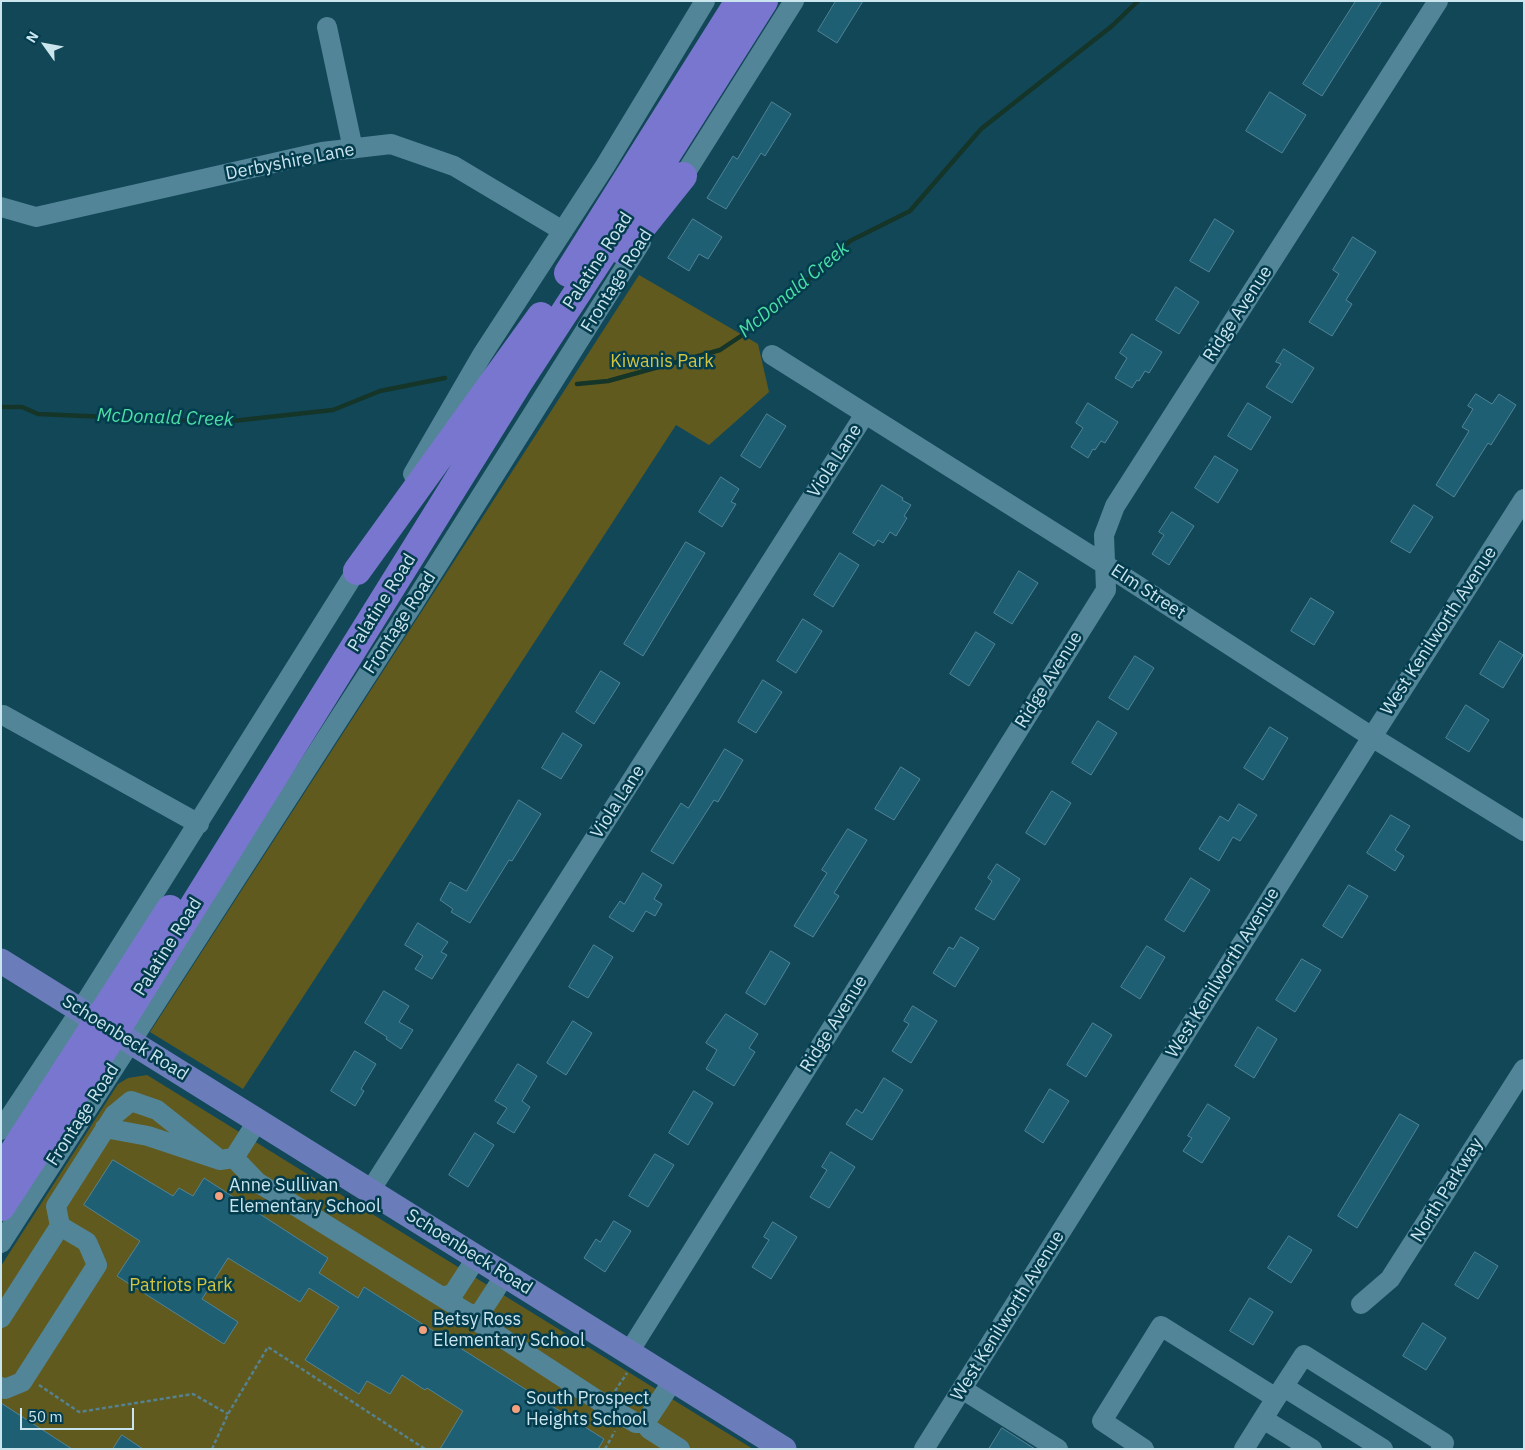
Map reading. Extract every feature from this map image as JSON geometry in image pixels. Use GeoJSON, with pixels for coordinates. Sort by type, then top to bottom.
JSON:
{"type":"FeatureCollection","features":[{"type":"Feature","properties":{"kind":"highway","name":"Palatine Road"},"geometry":{"type":"LineString","coordinates":[[1,1207],[243,796],[739,1]]}},
{"type":"Feature","properties":{"kind":"highway","name":"Palatine Road"},"geometry":{"type":"LineString","coordinates":[[1,1171],[106,1026],[519,382],[649,184],[764,1]]}},
{"type":"Feature","properties":{"kind":"highway"},"geometry":{"type":"LineString","coordinates":[[519,382],[683,176]]}},
{"type":"Feature","properties":{"kind":"highway"},"geometry":{"type":"LineString","coordinates":[[357,571],[542,314]]}},
{"type":"Feature","properties":{"kind":"main road","name":"Schoenbeck Road"},"geometry":{"type":"LineString","coordinates":[[1,961],[784,1449]]}},
{"type":"Feature","properties":{"kind":"street","name":"Frontage Road"},"geometry":{"type":"LineString","coordinates":[[1,1243],[106,1026],[199,824],[357,571],[482,355],[604,166],[705,1]]}},
{"type":"Feature","properties":{"kind":"street","name":"Frontage Road"},"geometry":{"type":"LineString","coordinates":[[1,1130],[106,1026],[413,604],[794,1]]}},
{"type":"Feature","properties":{"kind":"street","name":"Ridge Avenue"},"geometry":{"type":"LineString","coordinates":[[629,1352],[1106,590],[1104,535],[1115,506],[1438,1]]}},
{"type":"Feature","properties":{"kind":"street"},"geometry":{"type":"LineString","coordinates":[[327,27],[353,149]]}},
{"type":"Feature","properties":{"kind":"street","name":"Derbyshire Lane"},"geometry":{"type":"LineString","coordinates":[[1,207],[36,217],[322,152],[391,144],[454,166],[563,231]]}},
{"type":"Feature","properties":{"kind":"street","name":"Elm Street"},"geometry":{"type":"LineString","coordinates":[[772,355],[1104,564],[1372,737],[1524,831]]}},
{"type":"Feature","properties":{"kind":"street","name":"Viola Lane"},"geometry":{"type":"LineString","coordinates":[[370,1191],[865,414]]}},
{"type":"Feature","properties":{"kind":"street","name":"West Kenilworth Avenue"},"geometry":{"type":"LineString","coordinates":[[924,1449],[1524,499]]}},
{"type":"Feature","properties":{"kind":"street"},"geometry":{"type":"LineString","coordinates":[[1,715],[3,714],[199,824]]}},
{"type":"Feature","properties":{"kind":"street","name":"North Parkway"},"geometry":{"type":"LineString","coordinates":[[1361,1304],[1390,1279],[1524,1069]]}},
{"type":"Feature","properties":{"kind":"street"},"geometry":{"type":"LineString","coordinates":[[1,1318],[60,1226],[56,1206],[114,1115],[131,1101],[157,1110],[258,1182],[468,1313],[479,1315]]}},
{"type":"Feature","properties":{"kind":"street"},"geometry":{"type":"LineString","coordinates":[[227,1159],[258,1120]]}},
{"type":"Feature","properties":{"kind":"street"},"geometry":{"type":"LineString","coordinates":[[105,1128],[148,1136],[227,1159]]}},
{"type":"Feature","properties":{"kind":"street"},"geometry":{"type":"LineString","coordinates":[[1,1387],[5,1389],[22,1382],[97,1265],[87,1242],[60,1226]]}},
{"type":"Feature","properties":{"kind":"street"},"geometry":{"type":"LineString","coordinates":[[442,1297],[453,1294],[477,1257]]}},
{"type":"Feature","properties":{"kind":"street"},"geometry":{"type":"LineString","coordinates":[[505,1274],[479,1315],[481,1324],[605,1405],[636,1423],[645,1423]]}},
{"type":"Feature","properties":{"kind":"street"},"geometry":{"type":"LineString","coordinates":[[1144,1449],[1102,1421],[1161,1326],[1383,1449]]}},
{"type":"Feature","properties":{"kind":"street"},"geometry":{"type":"LineString","coordinates":[[1244,1449],[1304,1355],[1443,1446]]}},
{"type":"Feature","properties":{"kind":"street"},"geometry":{"type":"LineString","coordinates":[[645,1423],[674,1379]]}},
{"type":"Feature","properties":{"kind":"street"},"geometry":{"type":"LineString","coordinates":[[962,1389],[1058,1449]]}},
{"type":"Feature","properties":{"kind":"street"},"geometry":{"type":"LineString","coordinates":[[1263,1419],[1312,1449]]}},
{"type":"Feature","properties":{"kind":"street"},"geometry":{"type":"LineString","coordinates":[[645,1423],[649,1429],[680,1449]]}},
{"type":"Feature","properties":{"kind":"path"},"geometry":{"type":"LineString","coordinates":[[212,1449],[228,1414],[268,1348],[425,1449]]}},
{"type":"Feature","properties":{"kind":"path"},"geometry":{"type":"LineString","coordinates":[[26,1376],[79,1412],[193,1394],[228,1414]]}},
{"type":"Feature","properties":{"kind":"green space","name":"Kiwanis Park"},"geometry":{"type":"Polygon","coordinates":[[[639,275],[758,344],[769,392],[709,445],[676,425],[243,1089],[150,1032],[639,275]]]}},
{"type":"Feature","properties":{"kind":"green space","name":"Patriots Park"},"geometry":{"type":"Polygon","coordinates":[[[147,1075],[753,1449],[1,1449],[1,1266],[118,1084],[128,1078],[147,1075]]]}},
{"type":"Feature","properties":{"kind":"building"},"geometry":{"type":"Polygon","coordinates":[[[836,1],[863,1],[837,43],[818,31],[836,1]]]}},
{"type":"Feature","properties":{"kind":"building"},"geometry":{"type":"Polygon","coordinates":[[[1356,1],[1382,1],[1322,96],[1303,84],[1356,1]]]}},
{"type":"Feature","properties":{"kind":"building"},"geometry":{"type":"Polygon","coordinates":[[[1270,92],[1306,115],[1282,153],[1246,131],[1270,92]]]}},
{"type":"Feature","properties":{"kind":"building"},"geometry":{"type":"Polygon","coordinates":[[[772,102],[791,114],[765,156],[761,153],[726,209],[707,198],[733,156],[737,159],[772,102]]]}},
{"type":"Feature","properties":{"kind":"building"},"geometry":{"type":"Polygon","coordinates":[[[693,219],[722,237],[708,259],[699,254],[689,271],[668,258],[693,219]]]}},
{"type":"Feature","properties":{"kind":"building"},"geometry":{"type":"Polygon","coordinates":[[[1215,219],[1234,231],[1209,272],[1190,261],[1215,219]]]}},
{"type":"Feature","properties":{"kind":"building"},"geometry":{"type":"Polygon","coordinates":[[[1353,237],[1376,252],[1346,300],[1352,304],[1332,336],[1309,322],[1339,274],[1333,270],[1353,237]]]}},
{"type":"Feature","properties":{"kind":"building"},"geometry":{"type":"Polygon","coordinates":[[[1176,287],[1199,302],[1179,334],[1156,320],[1176,287]]]}},
{"type":"Feature","properties":{"kind":"building"},"geometry":{"type":"Polygon","coordinates":[[[1132,334],[1162,352],[1149,373],[1145,371],[1132,388],[1115,378],[1127,358],[1120,353],[1132,334]]]}},
{"type":"Feature","properties":{"kind":"building"},"geometry":{"type":"Polygon","coordinates":[[[1284,349],[1314,368],[1292,403],[1266,387],[1281,364],[1276,362],[1284,349]]]}},
{"type":"Feature","properties":{"kind":"building"},"geometry":{"type":"Polygon","coordinates":[[[1476,394],[1492,404],[1499,394],[1516,405],[1491,445],[1488,443],[1454,497],[1436,485],[1469,431],[1462,427],[1473,409],[1468,406],[1476,394]]]}},
{"type":"Feature","properties":{"kind":"building"},"geometry":{"type":"Polygon","coordinates":[[[1088,403],[1118,422],[1105,443],[1101,441],[1088,458],[1071,447],[1083,428],[1076,423],[1088,403]]]}},
{"type":"Feature","properties":{"kind":"building"},"geometry":{"type":"Polygon","coordinates":[[[1248,403],[1271,417],[1251,450],[1228,436],[1248,403]]]}},
{"type":"Feature","properties":{"kind":"building"},"geometry":{"type":"Polygon","coordinates":[[[767,414],[786,426],[760,468],[741,456],[767,414]]]}},
{"type":"Feature","properties":{"kind":"building"},"geometry":{"type":"Polygon","coordinates":[[[1215,456],[1238,470],[1218,503],[1195,488],[1215,456]]]}},
{"type":"Feature","properties":{"kind":"building"},"geometry":{"type":"Polygon","coordinates":[[[721,477],[739,489],[731,502],[736,504],[722,527],[699,512],[721,477]]]}},
{"type":"Feature","properties":{"kind":"building"},"geometry":{"type":"Polygon","coordinates":[[[882,485],[911,505],[904,516],[907,518],[896,536],[890,532],[883,543],[878,540],[874,546],[853,533],[882,485]]]}},
{"type":"Feature","properties":{"kind":"building"},"geometry":{"type":"Polygon","coordinates":[[[1414,505],[1433,517],[1410,553],[1391,542],[1414,505]]]}},
{"type":"Feature","properties":{"kind":"building"},"geometry":{"type":"Polygon","coordinates":[[[1172,512],[1194,526],[1169,565],[1152,554],[1164,535],[1159,532],[1172,512]]]}},
{"type":"Feature","properties":{"kind":"building"},"geometry":{"type":"Polygon","coordinates":[[[686,542],[705,553],[643,656],[624,644],[686,542]]]}},
{"type":"Feature","properties":{"kind":"building"},"geometry":{"type":"Polygon","coordinates":[[[840,553],[859,565],[833,607],[814,595],[840,553]]]}},
{"type":"Feature","properties":{"kind":"building"},"geometry":{"type":"Polygon","coordinates":[[[1019,571],[1038,583],[1012,624],[994,613],[1019,571]]]}},
{"type":"Feature","properties":{"kind":"building"},"geometry":{"type":"Polygon","coordinates":[[[1311,598],[1334,612],[1314,645],[1291,631],[1311,598]]]}},
{"type":"Feature","properties":{"kind":"building"},"geometry":{"type":"Polygon","coordinates":[[[803,619],[822,631],[796,673],[777,661],[803,619]]]}},
{"type":"Feature","properties":{"kind":"building"},"geometry":{"type":"Polygon","coordinates":[[[976,632],[995,644],[969,686],[950,674],[976,632]]]}},
{"type":"Feature","properties":{"kind":"building"},"geometry":{"type":"Polygon","coordinates":[[[1500,641],[1523,655],[1503,688],[1480,674],[1500,641]]]}},
{"type":"Feature","properties":{"kind":"building"},"geometry":{"type":"Polygon","coordinates":[[[1135,656],[1154,668],[1128,710],[1109,698],[1135,656]]]}},
{"type":"Feature","properties":{"kind":"building"},"geometry":{"type":"Polygon","coordinates":[[[601,671],[620,683],[594,724],[576,712],[601,671]]]}},
{"type":"Feature","properties":{"kind":"building"},"geometry":{"type":"Polygon","coordinates":[[[763,680],[782,692],[756,733],[738,722],[763,680]]]}},
{"type":"Feature","properties":{"kind":"building"},"geometry":{"type":"Polygon","coordinates":[[[1466,705],[1489,720],[1469,752],[1446,738],[1466,705]]]}},
{"type":"Feature","properties":{"kind":"building"},"geometry":{"type":"Polygon","coordinates":[[[1098,721],[1117,733],[1091,775],[1072,763],[1098,721]]]}},
{"type":"Feature","properties":{"kind":"building"},"geometry":{"type":"Polygon","coordinates":[[[1270,727],[1288,738],[1263,780],[1244,768],[1270,727]]]}},
{"type":"Feature","properties":{"kind":"building"},"geometry":{"type":"Polygon","coordinates":[[[563,733],[582,745],[561,779],[542,768],[563,733]]]}},
{"type":"Feature","properties":{"kind":"building"},"geometry":{"type":"Polygon","coordinates":[[[725,749],[743,760],[718,802],[714,800],[673,864],[651,851],[681,803],[688,808],[725,749]]]}},
{"type":"Feature","properties":{"kind":"building"},"geometry":{"type":"Polygon","coordinates":[[[901,767],[920,779],[894,820],[875,809],[901,767]]]}},
{"type":"Feature","properties":{"kind":"building"},"geometry":{"type":"Polygon","coordinates":[[[1052,791],[1071,803],[1045,845],[1026,833],[1052,791]]]}},
{"type":"Feature","properties":{"kind":"building"},"geometry":{"type":"Polygon","coordinates":[[[519,800],[541,814],[512,861],[509,860],[470,923],[451,912],[453,909],[440,900],[450,882],[466,891],[519,800]]]}},
{"type":"Feature","properties":{"kind":"building"},"geometry":{"type":"Polygon","coordinates":[[[1239,804],[1257,815],[1240,841],[1233,837],[1219,861],[1199,849],[1220,816],[1228,821],[1239,804]]]}},
{"type":"Feature","properties":{"kind":"building"},"geometry":{"type":"Polygon","coordinates":[[[1391,815],[1410,826],[1395,850],[1404,856],[1395,871],[1367,853],[1391,815]]]}},
{"type":"Feature","properties":{"kind":"building"},"geometry":{"type":"Polygon","coordinates":[[[848,829],[867,840],[834,893],[839,896],[813,937],[794,926],[827,873],[822,870],[848,829]]]}},
{"type":"Feature","properties":{"kind":"building"},"geometry":{"type":"Polygon","coordinates":[[[997,864],[1020,879],[994,920],[975,909],[992,881],[988,878],[997,864]]]}},
{"type":"Feature","properties":{"kind":"building"},"geometry":{"type":"Polygon","coordinates":[[[643,873],[662,885],[654,899],[662,904],[655,916],[646,911],[633,932],[609,917],[620,901],[624,904],[643,873]]]}},
{"type":"Feature","properties":{"kind":"building"},"geometry":{"type":"Polygon","coordinates":[[[1191,878],[1210,890],[1184,932],[1165,920],[1191,878]]]}},
{"type":"Feature","properties":{"kind":"building"},"geometry":{"type":"Polygon","coordinates":[[[1349,885],[1368,896],[1342,938],[1323,926],[1349,885]]]}},
{"type":"Feature","properties":{"kind":"building"},"geometry":{"type":"Polygon","coordinates":[[[418,923],[448,942],[441,952],[447,955],[432,979],[415,969],[423,956],[405,945],[418,923]]]}},
{"type":"Feature","properties":{"kind":"building"},"geometry":{"type":"Polygon","coordinates":[[[961,937],[979,948],[955,987],[933,973],[949,947],[953,949],[961,937]]]}},
{"type":"Feature","properties":{"kind":"building"},"geometry":{"type":"Polygon","coordinates":[[[594,945],[613,957],[588,998],[569,987],[594,945]]]}},
{"type":"Feature","properties":{"kind":"building"},"geometry":{"type":"Polygon","coordinates":[[[1147,946],[1165,957],[1140,999],[1121,987],[1147,946]]]}},
{"type":"Feature","properties":{"kind":"building"},"geometry":{"type":"Polygon","coordinates":[[[771,951],[790,963],[765,1005],[746,993],[771,951]]]}},
{"type":"Feature","properties":{"kind":"building"},"geometry":{"type":"Polygon","coordinates":[[[1302,959],[1321,970],[1295,1012],[1276,1000],[1302,959]]]}},
{"type":"Feature","properties":{"kind":"building"},"geometry":{"type":"Polygon","coordinates":[[[384,991],[409,1006],[399,1022],[413,1030],[401,1049],[386,1039],[387,1037],[365,1023],[384,991]]]}},
{"type":"Feature","properties":{"kind":"building"},"geometry":{"type":"Polygon","coordinates":[[[913,1006],[937,1021],[911,1063],[892,1051],[909,1024],[904,1021],[913,1006]]]}},
{"type":"Feature","properties":{"kind":"building"},"geometry":{"type":"Polygon","coordinates":[[[726,1014],[758,1034],[749,1048],[755,1052],[734,1086],[706,1069],[717,1050],[706,1043],[726,1014]]]}},
{"type":"Feature","properties":{"kind":"building"},"geometry":{"type":"Polygon","coordinates":[[[573,1021],[592,1033],[566,1075],[547,1063],[573,1021]]]}},
{"type":"Feature","properties":{"kind":"building"},"geometry":{"type":"Polygon","coordinates":[[[1093,1023],[1112,1035],[1086,1077],[1067,1065],[1093,1023]]]}},
{"type":"Feature","properties":{"kind":"building"},"geometry":{"type":"Polygon","coordinates":[[[1258,1027],[1277,1039],[1254,1078],[1235,1066],[1258,1027]]]}},
{"type":"Feature","properties":{"kind":"building"},"geometry":{"type":"Polygon","coordinates":[[[355,1051],[376,1064],[361,1089],[364,1091],[355,1106],[331,1091],[355,1051]]]}},
{"type":"Feature","properties":{"kind":"building"},"geometry":{"type":"Polygon","coordinates":[[[518,1064],[537,1076],[522,1101],[530,1107],[514,1133],[497,1123],[507,1108],[495,1101],[518,1064]]]}},
{"type":"Feature","properties":{"kind":"building"},"geometry":{"type":"Polygon","coordinates":[[[884,1078],[903,1090],[872,1140],[846,1124],[856,1109],[862,1113],[884,1078]]]}},
{"type":"Feature","properties":{"kind":"building"},"geometry":{"type":"Polygon","coordinates":[[[1050,1089],[1069,1101],[1043,1143],[1025,1131],[1050,1089]]]}},
{"type":"Feature","properties":{"kind":"building"},"geometry":{"type":"Polygon","coordinates":[[[694,1091],[713,1103],[688,1145],[669,1133],[694,1091]]]}},
{"type":"Feature","properties":{"kind":"building"},"geometry":{"type":"Polygon","coordinates":[[[1208,1104],[1230,1118],[1202,1163],[1183,1151],[1192,1138],[1188,1136],[1208,1104]]]}},
{"type":"Feature","properties":{"kind":"building"},"geometry":{"type":"Polygon","coordinates":[[[1400,1114],[1419,1125],[1357,1228],[1338,1216],[1400,1114]]]}},
{"type":"Feature","properties":{"kind":"building"},"geometry":{"type":"Polygon","coordinates":[[[475,1133],[494,1145],[468,1187],[449,1175],[475,1133]]]}},
{"type":"Feature","properties":{"kind":"building"},"geometry":{"type":"Polygon","coordinates":[[[831,1152],[855,1167],[829,1208],[810,1197],[827,1170],[822,1167],[831,1152]]]}},
{"type":"Feature","properties":{"kind":"building"},"geometry":{"type":"Polygon","coordinates":[[[655,1154],[674,1165],[648,1207],[629,1196],[655,1154]]]}},
{"type":"Feature","properties":{"kind":"building"},"geometry":{"type":"Polygon","coordinates":[[[113,1160],[173,1196],[179,1188],[193,1196],[204,1178],[328,1258],[319,1273],[358,1298],[364,1287],[604,1439],[598,1449],[440,1449],[463,1411],[427,1388],[425,1390],[402,1375],[390,1394],[367,1381],[359,1394],[305,1360],[339,1307],[309,1288],[300,1302],[228,1258],[202,1299],[238,1322],[224,1344],[117,1276],[140,1241],[84,1205],[113,1160]]]}},
{"type":"Feature","properties":{"kind":"building"},"geometry":{"type":"Polygon","coordinates":[[[614,1221],[631,1231],[605,1272],[584,1258],[596,1239],[600,1242],[614,1221]]]}},
{"type":"Feature","properties":{"kind":"building"},"geometry":{"type":"Polygon","coordinates":[[[773,1222],[797,1237],[771,1279],[752,1267],[769,1240],[764,1237],[773,1222]]]}},
{"type":"Feature","properties":{"kind":"building"},"geometry":{"type":"Polygon","coordinates":[[[1289,1236],[1312,1250],[1291,1283],[1268,1268],[1289,1236]]]}},
{"type":"Feature","properties":{"kind":"building"},"geometry":{"type":"Polygon","coordinates":[[[1475,1252],[1498,1266],[1478,1299],[1455,1285],[1475,1252]]]}},
{"type":"Feature","properties":{"kind":"building"},"geometry":{"type":"Polygon","coordinates":[[[1250,1298],[1273,1312],[1253,1345],[1230,1331],[1250,1298]]]}},
{"type":"Feature","properties":{"kind":"building"},"geometry":{"type":"Polygon","coordinates":[[[1423,1323],[1446,1338],[1426,1370],[1403,1356],[1423,1323]]]}},
{"type":"Feature","properties":{"kind":"building"},"geometry":{"type":"Polygon","coordinates":[[[1,1403],[72,1449],[1,1449],[1,1403]]]}},
{"type":"Feature","properties":{"kind":"building"},"geometry":{"type":"Polygon","coordinates":[[[1002,1428],[1035,1449],[989,1449],[1002,1428]]]}},
{"type":"Feature","properties":{"kind":"building"},"geometry":{"type":"Polygon","coordinates":[[[122,1435],[143,1449],[113,1449],[122,1435]]]}},
{"type":"Feature","properties":{"kind":"waterway","name":"McDonald Creek"},"geometry":{"type":"LineString","coordinates":[[577,384],[608,381],[720,350],[762,322],[850,241],[910,211],[981,129],[1112,26],[1138,1]]}},
{"type":"Feature","properties":{"kind":"waterway","name":"McDonald Creek"},"geometry":{"type":"LineString","coordinates":[[1,407],[22,407],[38,414],[223,422],[333,410],[380,391],[445,378]]}},
{"type":"Feature","properties":{"kind":"place","name":"Anne Sullivan Elementary School"},"geometry":{"type":"Point","coordinates":[219,1196]}},
{"type":"Feature","properties":{"kind":"place","name":"Betsy Ross Elementary School"},"geometry":{"type":"Point","coordinates":[423,1330]}},
{"type":"Feature","properties":{"kind":"place","name":"South Prospect Heights School"},"geometry":{"type":"Point","coordinates":[516,1409]}}]}
